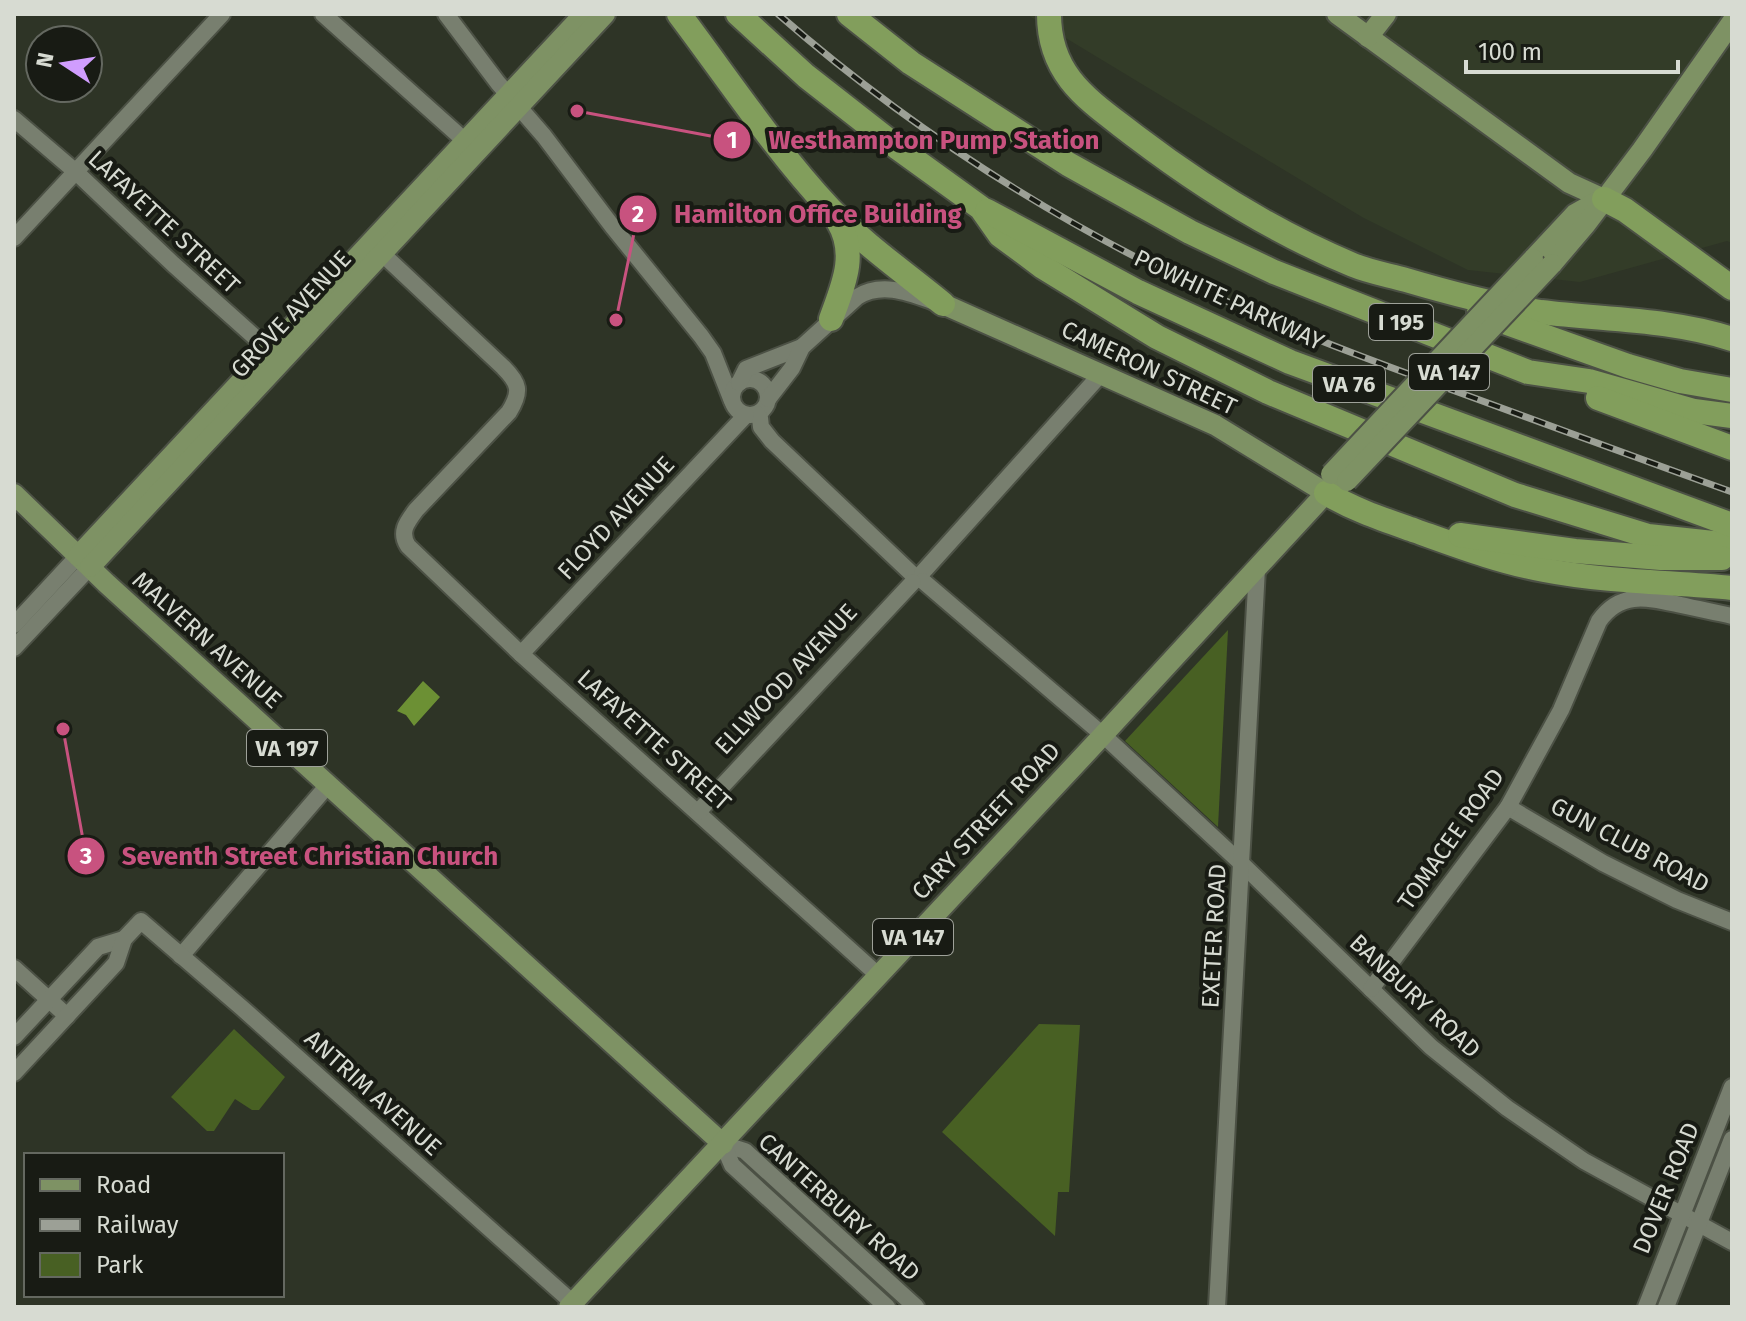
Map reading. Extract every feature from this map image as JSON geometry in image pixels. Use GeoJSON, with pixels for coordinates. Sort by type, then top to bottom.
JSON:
{"type":"FeatureCollection","features":[{"type":"Feature","properties":{"kind":"highway"},"geometry":{"type":"LineString","coordinates":[[679,14],[790,163],[830,209],[856,234],[943,304]]}},
{"type":"Feature","properties":{"kind":"highway"},"geometry":{"type":"LineString","coordinates":[[738,14],[817,85],[981,208],[1000,235],[1043,267],[1157,337],[1320,414],[1515,495],[1635,532],[1667,549],[1732,557]]}},
{"type":"Feature","properties":{"kind":"highway","name":"I 195"},"geometry":{"type":"LineString","coordinates":[[849,14],[911,63],[1068,164],[1190,232],[1274,272],[1528,372],[1589,381],[1694,411],[1732,416]]}},
{"type":"Feature","properties":{"kind":"highway"},"geometry":{"type":"LineString","coordinates":[[872,14],[911,63]]}},
{"type":"Feature","properties":{"kind":"highway"},"geometry":{"type":"LineString","coordinates":[[1049,14],[1051,46],[1059,64],[1073,83],[1100,108],[1172,163],[1253,214],[1355,266],[1445,292],[1540,312],[1683,326],[1732,339]]}},
{"type":"Feature","properties":{"kind":"highway"},"geometry":{"type":"LineString","coordinates":[[1604,199],[1625,210],[1732,288]]}},
{"type":"Feature","properties":{"kind":"highway","name":"POWHITE PARKWAY"},"geometry":{"type":"LineString","coordinates":[[981,208],[1138,292],[1290,362],[1732,525]]}},
{"type":"Feature","properties":{"kind":"highway"},"geometry":{"type":"LineString","coordinates":[[830,209],[845,235],[849,260],[831,319]]}},
{"type":"Feature","properties":{"kind":"highway"},"geometry":{"type":"LineString","coordinates":[[1393,276],[1424,294],[1628,366],[1680,381],[1732,390]]}},
{"type":"Feature","properties":{"kind":"highway"},"geometry":{"type":"LineString","coordinates":[[1528,372],[1732,448]]}},
{"type":"Feature","properties":{"kind":"highway"},"geometry":{"type":"LineString","coordinates":[[1334,483],[1358,510],[1500,560],[1599,579],[1732,588]]}},
{"type":"Feature","properties":{"kind":"highway"},"geometry":{"type":"LineString","coordinates":[[1414,530],[1575,551],[1732,545]]}},
{"type":"Feature","properties":{"kind":"main road","name":"GROVE AVENUE"},"geometry":{"type":"LineString","coordinates":[[513,101],[584,14]]}},
{"type":"Feature","properties":{"kind":"main road","name":"GROVE AVENUE"},"geometry":{"type":"LineString","coordinates":[[84,562],[513,101],[605,14]]}},
{"type":"Feature","properties":{"kind":"main road"},"geometry":{"type":"LineString","coordinates":[[1337,14],[1569,183],[1604,199]]}},
{"type":"Feature","properties":{"kind":"main road"},"geometry":{"type":"LineString","coordinates":[[1368,37],[1386,14]]}},
{"type":"Feature","properties":{"kind":"main road","name":"VA 147"},"geometry":{"type":"LineString","coordinates":[[1334,483],[1542,262],[1586,224],[1732,22]]}},
{"type":"Feature","properties":{"kind":"main road","name":"CAMERON STREET"},"geometry":{"type":"LineString","coordinates":[[943,304],[1215,425],[1334,483]]}},
{"type":"Feature","properties":{"kind":"main road","name":"CARY STREET ROAD"},"geometry":{"type":"LineString","coordinates":[[571,1305],[1334,483]]}},
{"type":"Feature","properties":{"kind":"main road","name":"MALVERN AVENUE"},"geometry":{"type":"LineString","coordinates":[[14,494],[84,562],[723,1144]]}},
{"type":"Feature","properties":{"kind":"street"},"geometry":{"type":"LineString","coordinates":[[14,238],[222,14]]}},
{"type":"Feature","properties":{"kind":"street"},"geometry":{"type":"LineString","coordinates":[[323,14],[471,146]]}},
{"type":"Feature","properties":{"kind":"street"},"geometry":{"type":"LineString","coordinates":[[446,14],[701,336],[713,353],[738,410],[752,414],[765,408],[802,347]]}},
{"type":"Feature","properties":{"kind":"street","name":"LAFAYETTE STREET"},"geometry":{"type":"LineString","coordinates":[[14,119],[276,356]]}},
{"type":"Feature","properties":{"kind":"street","name":"LAFAYETTE STREET"},"geometry":{"type":"LineString","coordinates":[[376,248],[513,377],[518,391],[509,412],[406,523],[405,542],[521,654],[878,975]]}},
{"type":"Feature","properties":{"kind":"street"},"geometry":{"type":"LineString","coordinates":[[732,401],[733,391],[747,377],[802,347],[857,297],[874,289],[896,290],[943,304]]}},
{"type":"Feature","properties":{"kind":"street"},"geometry":{"type":"LineString","coordinates":[[713,353],[766,389],[768,399]]}},
{"type":"Feature","properties":{"kind":"street","name":"ELLWOOD AVENUE"},"geometry":{"type":"LineString","coordinates":[[698,812],[917,578],[1101,374]]}},
{"type":"Feature","properties":{"kind":"street","name":"BANBURY ROAD"},"geometry":{"type":"LineString","coordinates":[[752,414],[772,441],[917,578],[1103,735],[1431,1047],[1507,1108],[1584,1161],[1732,1242]]}},
{"type":"Feature","properties":{"kind":"street","name":"FLOYD AVENUE"},"geometry":{"type":"LineString","coordinates":[[521,654],[752,414]]}},
{"type":"Feature","properties":{"kind":"street","name":"GROVE AVENUE"},"geometry":{"type":"LineString","coordinates":[[14,625],[84,562]]}},
{"type":"Feature","properties":{"kind":"street","name":"GROVE AVENUE"},"geometry":{"type":"LineString","coordinates":[[14,648],[84,562]]}},
{"type":"Feature","properties":{"kind":"street","name":"EXETER ROAD"},"geometry":{"type":"LineString","coordinates":[[1217,1307],[1257,568]]}},
{"type":"Feature","properties":{"kind":"street","name":"TOMACEE ROAD"},"geometry":{"type":"LineString","coordinates":[[1371,989],[1508,807],[1561,710],[1605,612],[1614,605],[1635,598],[1732,616]]}},
{"type":"Feature","properties":{"kind":"street"},"geometry":{"type":"LineString","coordinates":[[181,956],[328,785]]}},
{"type":"Feature","properties":{"kind":"street","name":"GUN CLUB ROAD"},"geometry":{"type":"LineString","coordinates":[[1508,807],[1603,863],[1677,900],[1732,922]]}},
{"type":"Feature","properties":{"kind":"street","name":"ANTRIM AVENUE"},"geometry":{"type":"LineString","coordinates":[[124,939],[141,921],[571,1305]]}},
{"type":"Feature","properties":{"kind":"street"},"geometry":{"type":"LineString","coordinates":[[14,1037],[98,947],[124,939]]}},
{"type":"Feature","properties":{"kind":"street"},"geometry":{"type":"LineString","coordinates":[[14,1073],[116,963],[124,939]]}},
{"type":"Feature","properties":{"kind":"street"},"geometry":{"type":"LineString","coordinates":[[14,968],[67,1016]]}},
{"type":"Feature","properties":{"kind":"street","name":"DOVER ROAD"},"geometry":{"type":"LineString","coordinates":[[1646,1307],[1732,1087]]}},
{"type":"Feature","properties":{"kind":"street","name":"DOVER ROAD"},"geometry":{"type":"LineString","coordinates":[[1666,1307],[1732,1139]]}},
{"type":"Feature","properties":{"kind":"street","name":"CANTERBURY ROAD"},"geometry":{"type":"LineString","coordinates":[[723,1144],[732,1165],[887,1307]]}},
{"type":"Feature","properties":{"kind":"street","name":"CANTERBURY ROAD"},"geometry":{"type":"LineString","coordinates":[[723,1144],[745,1151],[916,1307]]}},
{"type":"Feature","properties":{"kind":"shaded area"},"geometry":{"type":"Polygon","coordinates":[[[1026,14],[1732,14],[1732,243],[1727,241],[1580,282],[1468,270],[1362,217],[1026,14]]]}},
{"type":"Feature","properties":{"kind":"shaded area"},"geometry":{"type":"Polygon","coordinates":[[[423,681],[440,697],[414,726],[406,715],[397,711],[423,681]]]}},
{"type":"Feature","properties":{"kind":"green space"},"geometry":{"type":"Polygon","coordinates":[[[1228,630],[1218,827],[1125,741],[1228,630]]]}},
{"type":"Feature","properties":{"kind":"green space"},"geometry":{"type":"Polygon","coordinates":[[[1039,1024],[1080,1025],[1069,1192],[1058,1192],[1055,1236],[942,1132],[1039,1024]]]}},
{"type":"Feature","properties":{"kind":"green space"},"geometry":{"type":"Polygon","coordinates":[[[234,1029],[285,1077],[259,1110],[252,1110],[235,1099],[214,1131],[207,1131],[171,1097],[234,1029]]]}},
{"type":"Feature","properties":{"kind":"railway"},"geometry":{"type":"LineString","coordinates":[[778,14],[886,101],[1001,180],[1060,216],[1183,281],[1300,333],[1732,492]]}},
{"type":"Feature","properties":{"kind":"place","name":"Westhampton Pump Station"},"geometry":{"type":"Point","coordinates":[577,111]}},
{"type":"Feature","properties":{"kind":"place","name":"Hamilton Office Building"},"geometry":{"type":"Point","coordinates":[616,320]}},
{"type":"Feature","properties":{"kind":"place","name":"Seventh Street Christian Church"},"geometry":{"type":"Point","coordinates":[63,729]}}]}
